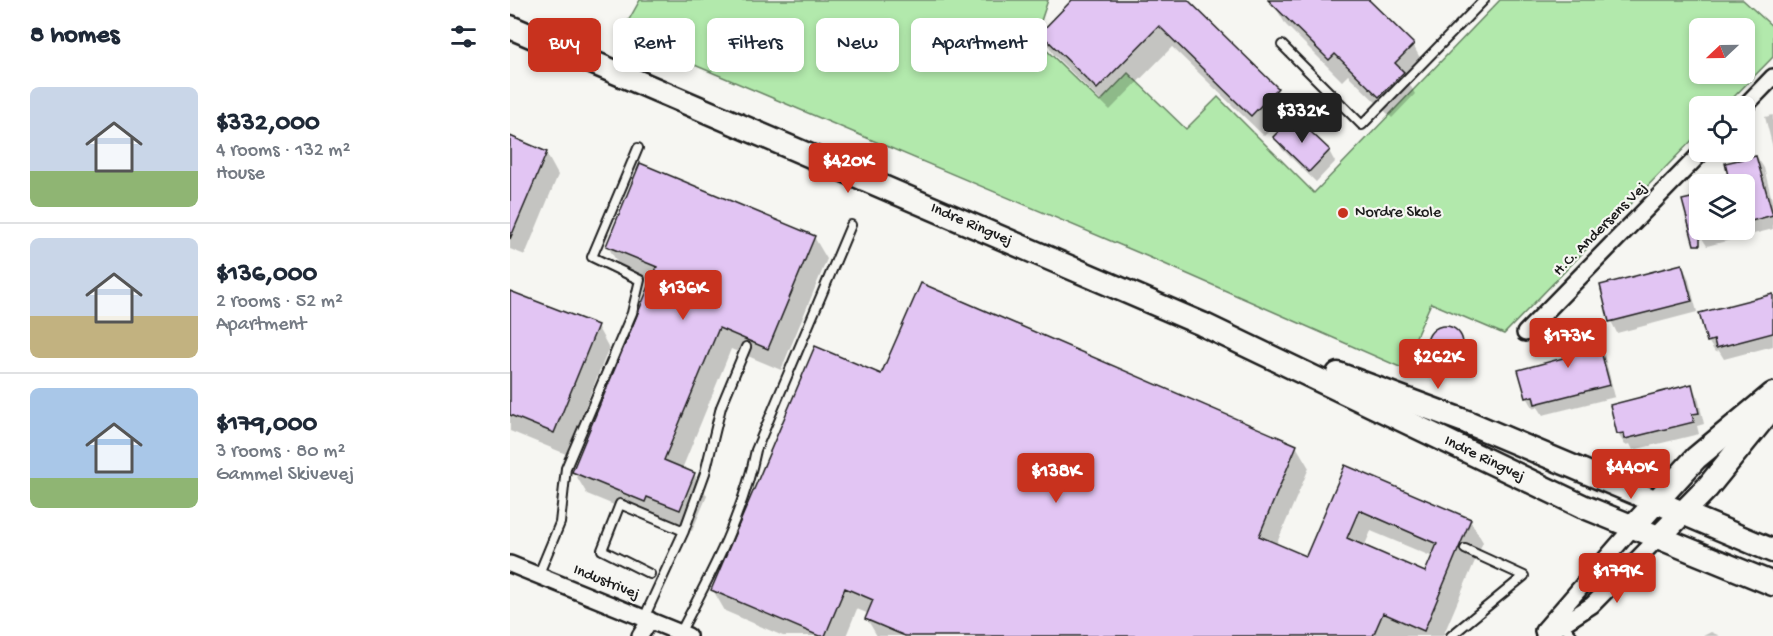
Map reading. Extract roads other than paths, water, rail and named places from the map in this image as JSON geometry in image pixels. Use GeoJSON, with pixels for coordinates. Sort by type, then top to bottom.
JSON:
{"type":"FeatureCollection","features":[{"type":"Feature","properties":{"kind":"street","name":"Indre Ringvej"},"geometry":{"type":"LineString","coordinates":[[510,27],[1202,324],[1582,506],[1773,584]]}},
{"type":"Feature","properties":{"kind":"street"},"geometry":{"type":"LineString","coordinates":[[1755,96],[1773,77]]}},
{"type":"Feature","properties":{"kind":"street","name":"H.C. Andersens Vej"},"geometry":{"type":"LineString","coordinates":[[1525,333],[1692,162]]}},
{"type":"Feature","properties":{"kind":"street","name":"Indre Ringvej"},"geometry":{"type":"LineString","coordinates":[[1202,324],[1467,422],[1658,500],[1773,551]]}},
{"type":"Feature","properties":{"kind":"street"},"geometry":{"type":"LineString","coordinates":[[1544,636],[1634,526],[1696,458],[1773,394]]}},
{"type":"Feature","properties":{"kind":"street"},"geometry":{"type":"LineString","coordinates":[[1539,636],[1559,620],[1592,605],[1707,488],[1773,406]]}},
{"type":"Feature","properties":{"kind":"street","name":"Industrivej"},"geometry":{"type":"LineString","coordinates":[[510,564],[684,634]]}},
{"type":"Feature","properties":{"kind":"street"},"geometry":{"type":"LineString","coordinates":[[640,636],[647,619]]}},
{"type":"Feature","properties":{"kind":"lane"},"geometry":{"type":"LineString","coordinates":[[1282,45],[1362,125],[1484,0]]}},
{"type":"Feature","properties":{"kind":"lane"},"geometry":{"type":"LineString","coordinates":[[538,576],[560,523],[567,468],[635,302],[640,280],[592,257],[638,148]]}},
{"type":"Feature","properties":{"kind":"lane"},"geometry":{"type":"LineString","coordinates":[[684,634],[748,488],[756,450],[851,225]]}},
{"type":"Feature","properties":{"kind":"lane"},"geometry":{"type":"LineString","coordinates":[[647,619],[684,531],[705,473],[721,407],[746,347]]}},
{"type":"Feature","properties":{"kind":"lane"},"geometry":{"type":"LineString","coordinates":[[650,574],[602,550],[620,504],[684,531]]}},
{"type":"Feature","properties":{"kind":"lane"},"geometry":{"type":"LineString","coordinates":[[1451,636],[1524,576],[1465,549]]}},
{"type":"Feature","properties":{"kind":"lane"},"geometry":{"type":"LineString","coordinates":[[1559,620],[1573,636]]}},
{"type":"Feature","properties":{"kind":"place","name":"Nordre Skole"},"geometry":{"type":"Point","coordinates":[1343,213]}}]}
